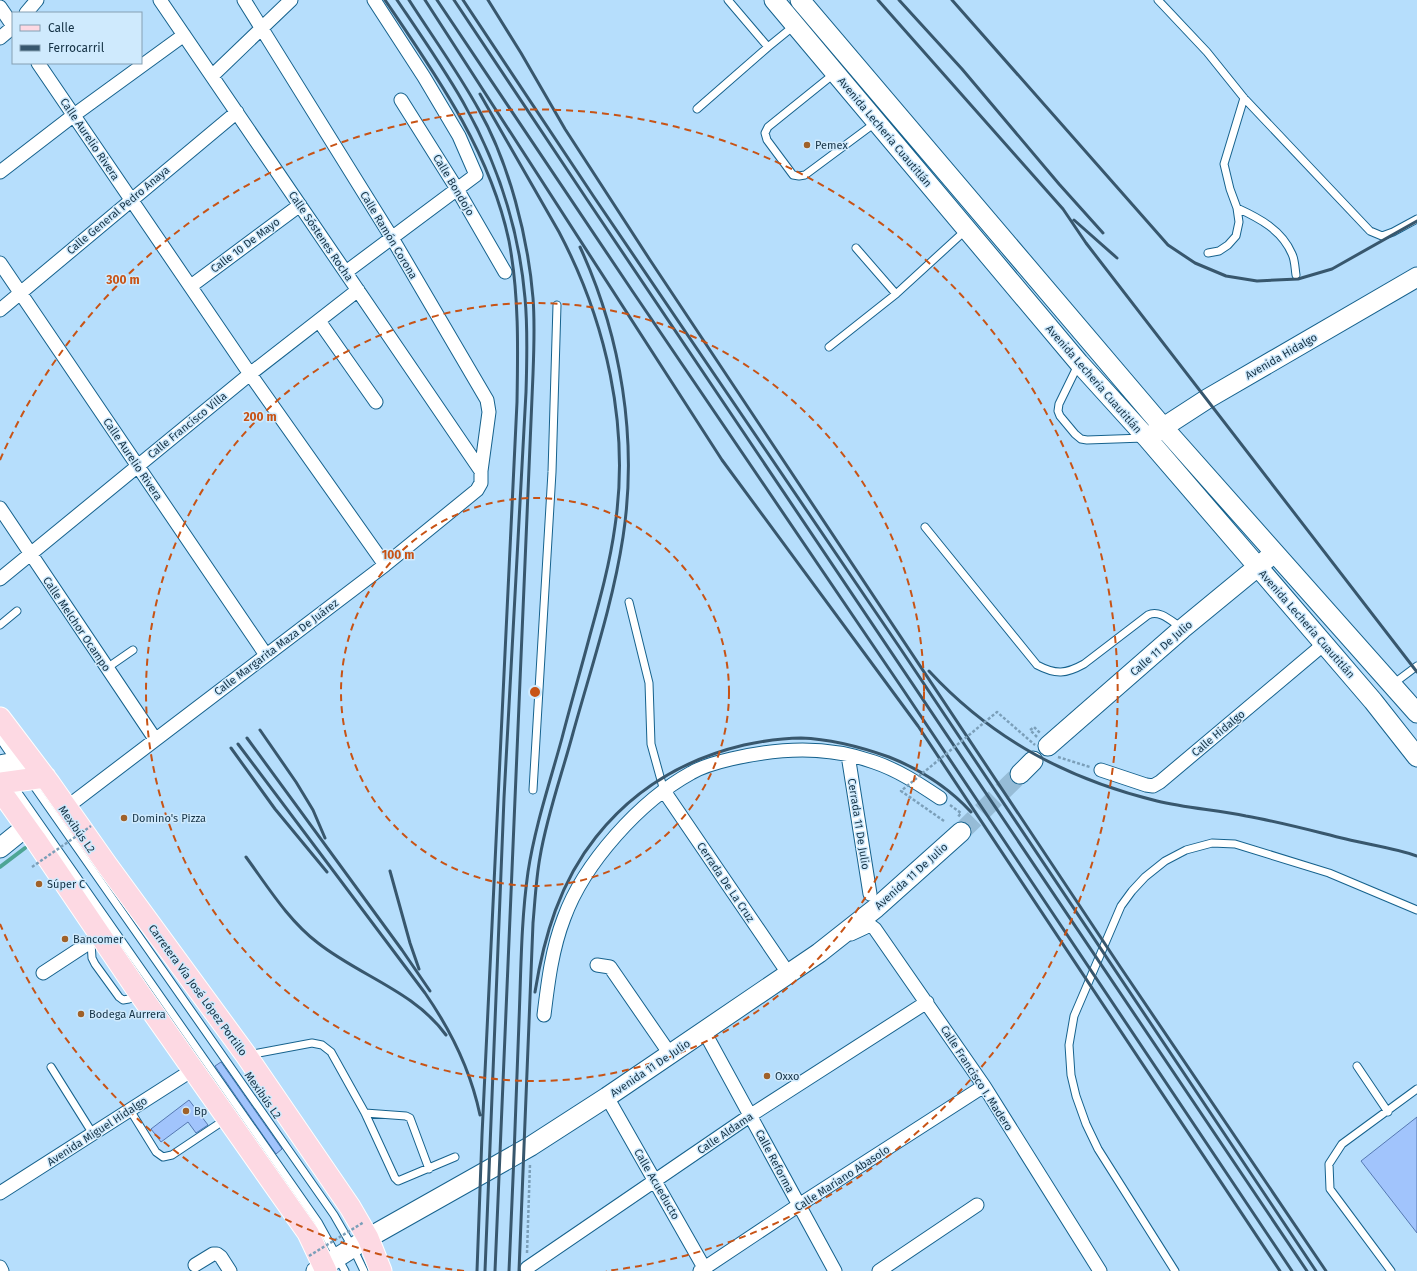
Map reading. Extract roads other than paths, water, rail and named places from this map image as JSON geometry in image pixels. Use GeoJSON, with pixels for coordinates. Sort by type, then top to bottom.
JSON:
{"type":"FeatureCollection","features":[{"type":"Feature","properties":{"kind":"main road","name":"Avenida Lecheria Cuautitlán"},"geometry":{"type":"LineString","coordinates":[[774,0],[1079,363],[1147,438],[1258,566],[1373,701],[1417,756]]}},
{"type":"Feature","properties":{"kind":"main road","name":"Avenida Lecheria Cuautitlán"},"geometry":{"type":"LineString","coordinates":[[800,0],[1163,427],[1417,713]]}},
{"type":"Feature","properties":{"kind":"main road","name":"Avenida Hidalgo"},"geometry":{"type":"LineString","coordinates":[[1147,438],[1214,395],[1417,277]]}},
{"type":"Feature","properties":{"kind":"main road","name":"Calle 11 De Julio"},"geometry":{"type":"LineString","coordinates":[[1034,756],[1182,629],[1275,552]]}},
{"type":"Feature","properties":{"kind":"main road"},"geometry":{"type":"LineString","coordinates":[[1373,701],[1391,684]]}},
{"type":"Feature","properties":{"kind":"main road","name":"Carretera Vía José López Portillo"},"geometry":{"type":"LineString","coordinates":[[0,718],[26,827],[96,939],[140,994],[308,1233],[338,1256],[381,1271]]}},
{"type":"Feature","properties":{"kind":"main road","name":"Carretera Vía José López Portillo"},"geometry":{"type":"LineString","coordinates":[[13,776],[67,807],[112,872],[246,1055],[350,1207],[338,1256]]}},
{"type":"Feature","properties":{"kind":"main road"},"geometry":{"type":"LineString","coordinates":[[0,848],[26,827]]}},
{"type":"Feature","properties":{"kind":"main road","name":"Avenida 11 De Julio"},"geometry":{"type":"LineString","coordinates":[[338,1256],[531,1146],[607,1097],[832,944],[876,908],[961,832]]}},
{"type":"Feature","properties":{"kind":"street"},"geometry":{"type":"LineString","coordinates":[[27,12],[37,0]]}},
{"type":"Feature","properties":{"kind":"street","name":"Calle Sóstenes Rocha"},"geometry":{"type":"LineString","coordinates":[[160,0],[346,272],[481,477]]}},
{"type":"Feature","properties":{"kind":"street","name":"Calle Ramón Corona"},"geometry":{"type":"LineString","coordinates":[[244,0],[392,238],[487,400],[489,412],[481,477]]}},
{"type":"Feature","properties":{"kind":"street"},"geometry":{"type":"LineString","coordinates":[[212,76],[291,0]]}},
{"type":"Feature","properties":{"kind":"street"},"geometry":{"type":"LineString","coordinates":[[346,272],[476,175],[460,136],[374,0]]}},
{"type":"Feature","properties":{"kind":"street"},"geometry":{"type":"LineString","coordinates":[[0,7],[12,25]]}},
{"type":"Feature","properties":{"kind":"street"},"geometry":{"type":"LineString","coordinates":[[0,38],[12,28]]}},
{"type":"Feature","properties":{"kind":"street"},"geometry":{"type":"LineString","coordinates":[[0,172],[184,35]]}},
{"type":"Feature","properties":{"kind":"street","name":"Calle Aurelio Rivera"},"geometry":{"type":"LineString","coordinates":[[39,64],[250,374],[385,565]]}},
{"type":"Feature","properties":{"kind":"street","name":"Calle Bondojo"},"geometry":{"type":"LineString","coordinates":[[401,100],[457,189],[505,272]]}},
{"type":"Feature","properties":{"kind":"street","name":"Calle General Pedro Anaya"},"geometry":{"type":"LineString","coordinates":[[0,310],[237,112]]}},
{"type":"Feature","properties":{"kind":"street","name":"Calle 10 De Mayo"},"geometry":{"type":"LineString","coordinates":[[191,286],[300,205]]}},
{"type":"Feature","properties":{"kind":"street","name":"Calle Aurelio Rivera"},"geometry":{"type":"LineString","coordinates":[[0,263],[266,655]]}},
{"type":"Feature","properties":{"kind":"street","name":"Calle Francisco Villa"},"geometry":{"type":"LineString","coordinates":[[0,579],[250,374],[358,290]]}},
{"type":"Feature","properties":{"kind":"street"},"geometry":{"type":"LineString","coordinates":[[319,321],[376,402]]}},
{"type":"Feature","properties":{"kind":"street","name":"Calle Margarita Maza De Juárez"},"geometry":{"type":"LineString","coordinates":[[67,807],[385,565],[477,490],[481,477]]}},
{"type":"Feature","properties":{"kind":"street","name":"Calle Melchor Ocampo"},"geometry":{"type":"LineString","coordinates":[[0,508],[155,739]]}},
{"type":"Feature","properties":{"kind":"street","name":"Calle Hidalgo"},"geometry":{"type":"LineString","coordinates":[[1101,770],[1153,786],[1160,782],[1324,644]]}},
{"type":"Feature","properties":{"kind":"street"},"geometry":{"type":"LineString","coordinates":[[544,1015],[551,959],[564,917],[581,882],[607,846],[635,815],[664,791],[692,772],[720,762],[746,756],[786,750],[816,750],[848,755],[874,762],[905,776],[940,798]]}},
{"type":"Feature","properties":{"kind":"street","name":"Cerrada 11 De Julio"},"geometry":{"type":"LineString","coordinates":[[848,755],[870,894]]}},
{"type":"Feature","properties":{"kind":"street","name":"Cerrada De La Cruz"},"geometry":{"type":"LineString","coordinates":[[664,791],[788,973]]}},
{"type":"Feature","properties":{"kind":"street","name":"Calle Francisco I. Madero"},"geometry":{"type":"LineString","coordinates":[[832,944],[866,927],[871,926],[875,929],[984,1086],[1100,1271]]}},
{"type":"Feature","properties":{"kind":"street"},"geometry":{"type":"LineString","coordinates":[[43,973],[96,939]]}},
{"type":"Feature","properties":{"kind":"street"},"geometry":{"type":"LineString","coordinates":[[597,965],[610,967],[670,1054]]}},
{"type":"Feature","properties":{"kind":"street","name":"Calle Aldama"},"geometry":{"type":"LineString","coordinates":[[527,1268],[750,1115],[927,1002]]}},
{"type":"Feature","properties":{"kind":"street","name":"Calle Reforma"},"geometry":{"type":"LineString","coordinates":[[704,1030],[835,1271]]}},
{"type":"Feature","properties":{"kind":"street","name":"Avenida Miguel Hidalgo"},"geometry":{"type":"LineString","coordinates":[[0,1193],[194,1069]]}},
{"type":"Feature","properties":{"kind":"street","name":"Calle Mariano Abasolo"},"geometry":{"type":"LineString","coordinates":[[703,1270],[799,1205],[984,1086]]}},
{"type":"Feature","properties":{"kind":"street","name":"Calle Acueducto"},"geometry":{"type":"LineString","coordinates":[[607,1097],[655,1181],[703,1270]]}},
{"type":"Feature","properties":{"kind":"street"},"geometry":{"type":"LineString","coordinates":[[880,1271],[978,1205]]}},
{"type":"Feature","properties":{"kind":"street"},"geometry":{"type":"LineString","coordinates":[[195,1265],[214,1254],[217,1254],[221,1257],[230,1271]]}},
{"type":"Feature","properties":{"kind":"lane"},"geometry":{"type":"LineString","coordinates":[[728,0],[768,47]]}},
{"type":"Feature","properties":{"kind":"lane"},"geometry":{"type":"LineString","coordinates":[[1158,0],[1207,52],[1244,98],[1370,231],[1382,236],[1393,232],[1417,219]]}},
{"type":"Feature","properties":{"kind":"lane"},"geometry":{"type":"LineString","coordinates":[[697,109],[795,25]]}},
{"type":"Feature","properties":{"kind":"lane"},"geometry":{"type":"LineString","coordinates":[[835,72],[768,127],[765,133],[767,140],[793,174],[799,176],[805,174],[877,121]]}},
{"type":"Feature","properties":{"kind":"lane"},"geometry":{"type":"LineString","coordinates":[[1208,253],[1219,251],[1228,245],[1236,236],[1239,222],[1237,208],[1230,189],[1224,164],[1244,98]]}},
{"type":"Feature","properties":{"kind":"lane"},"geometry":{"type":"LineString","coordinates":[[1237,208],[1260,219],[1280,235],[1293,254],[1296,275]]}},
{"type":"Feature","properties":{"kind":"lane"},"geometry":{"type":"LineString","coordinates":[[829,347],[896,294],[967,229]]}},
{"type":"Feature","properties":{"kind":"lane"},"geometry":{"type":"LineString","coordinates":[[856,248],[896,294]]}},
{"type":"Feature","properties":{"kind":"lane"},"geometry":{"type":"LineString","coordinates":[[533,790],[552,472],[557,305]]}},
{"type":"Feature","properties":{"kind":"lane"},"geometry":{"type":"LineString","coordinates":[[1079,363],[1059,404],[1058,411],[1060,416],[1075,434],[1081,439],[1087,440],[1147,438]]}},
{"type":"Feature","properties":{"kind":"lane"},"geometry":{"type":"LineString","coordinates":[[925,527],[1037,665],[1048,671],[1060,672],[1073,670],[1084,664],[1148,615],[1153,613],[1159,613],[1182,629]]}},
{"type":"Feature","properties":{"kind":"lane"},"geometry":{"type":"LineString","coordinates":[[629,602],[648,683],[651,744],[664,791]]}},
{"type":"Feature","properties":{"kind":"lane"},"geometry":{"type":"LineString","coordinates":[[0,625],[17,611]]}},
{"type":"Feature","properties":{"kind":"lane"},"geometry":{"type":"LineString","coordinates":[[107,668],[133,650]]}},
{"type":"Feature","properties":{"kind":"lane"},"geometry":{"type":"LineString","coordinates":[[1391,684],[1417,666]]}},
{"type":"Feature","properties":{"kind":"lane","name":"Mexibús L2"},"geometry":{"type":"LineString","coordinates":[[0,739],[13,776],[318,1222],[338,1256],[364,1271]]}},
{"type":"Feature","properties":{"kind":"lane","name":"Mexibús L2"},"geometry":{"type":"LineString","coordinates":[[13,776],[334,1216],[338,1256]]}},
{"type":"Feature","properties":{"kind":"lane"},"geometry":{"type":"LineString","coordinates":[[1175,1271],[1098,1149],[1086,1124],[1076,1096],[1071,1075],[1069,1045],[1074,1016],[1121,906],[1145,877],[1165,861],[1186,850],[1212,843],[1235,844],[1329,873],[1417,910]]}},
{"type":"Feature","properties":{"kind":"lane"},"geometry":{"type":"LineString","coordinates":[[246,1055],[312,1043],[322,1045],[331,1052],[365,1113],[395,1178],[398,1181],[454,1157]]}},
{"type":"Feature","properties":{"kind":"lane"},"geometry":{"type":"LineString","coordinates":[[1356,1066],[1388,1112]]}},
{"type":"Feature","properties":{"kind":"lane"},"geometry":{"type":"LineString","coordinates":[[51,1067],[93,1134]]}},
{"type":"Feature","properties":{"kind":"lane"},"geometry":{"type":"LineString","coordinates":[[1391,1271],[1330,1189],[1329,1164],[1342,1144],[1388,1112],[1417,1089]]}},
{"type":"Feature","properties":{"kind":"lane"},"geometry":{"type":"LineString","coordinates":[[130,1110],[156,1152],[163,1156],[172,1155],[228,1118]]}},
{"type":"Feature","properties":{"kind":"lane"},"geometry":{"type":"LineString","coordinates":[[365,1113],[406,1116],[410,1118],[429,1169]]}},
{"type":"Feature","properties":{"kind":"waterway"},"geometry":{"type":"LineString","coordinates":[[0,867],[25,848]]}},
{"type":"Feature","properties":{"kind":"tunnel"},"geometry":{"type":"LineString","coordinates":[[961,832],[1020,774]]}},
{"type":"Feature","properties":{"kind":"railway"},"geometry":{"type":"LineString","coordinates":[[385,0],[442,85],[475,145],[489,176],[500,208],[509,241],[515,281],[518,341],[517,402],[482,1135],[477,1271]]}},
{"type":"Feature","properties":{"kind":"railway"},"geometry":{"type":"LineString","coordinates":[[397,0],[463,102],[496,172],[512,221],[518,247],[526,310],[526,392],[504,798],[485,1271]]}},
{"type":"Feature","properties":{"kind":"railway"},"geometry":{"type":"LineString","coordinates":[[409,0],[454,68],[490,131],[508,177],[522,226],[527,250],[533,298],[533,374],[495,1271]]}},
{"type":"Feature","properties":{"kind":"railway"},"geometry":{"type":"LineString","coordinates":[[425,0],[722,460],[918,726],[1280,1271]]}},
{"type":"Feature","properties":{"kind":"railway"},"geometry":{"type":"LineString","coordinates":[[437,0],[902,688],[1292,1271]]}},
{"type":"Feature","properties":{"kind":"railway"},"geometry":{"type":"LineString","coordinates":[[454,0],[1307,1271]]}},
{"type":"Feature","properties":{"kind":"railway"},"geometry":{"type":"LineString","coordinates":[[463,0],[594,197],[900,648],[1316,1271]]}},
{"type":"Feature","properties":{"kind":"railway"},"geometry":{"type":"LineString","coordinates":[[488,0],[565,129],[650,260],[1121,968],[1326,1271]]}},
{"type":"Feature","properties":{"kind":"railway"},"geometry":{"type":"LineString","coordinates":[[878,0],[1063,209],[1086,243],[1417,672]]}},
{"type":"Feature","properties":{"kind":"railway"},"geometry":{"type":"LineString","coordinates":[[899,0],[962,69],[1059,184],[1103,233]]}},
{"type":"Feature","properties":{"kind":"railway"},"geometry":{"type":"LineString","coordinates":[[952,0],[1168,245],[1195,263],[1226,276],[1257,281],[1298,279],[1332,269],[1417,221]]}},
{"type":"Feature","properties":{"kind":"railway"},"geometry":{"type":"LineString","coordinates":[[480,94],[559,232],[576,266],[590,301],[610,375],[616,412],[619,450],[619,488],[615,526],[608,567],[539,821],[528,872],[522,946],[509,1271]]}},
{"type":"Feature","properties":{"kind":"railway"},"geometry":{"type":"LineString","coordinates":[[1074,220],[1117,258]]}},
{"type":"Feature","properties":{"kind":"railway"},"geometry":{"type":"LineString","coordinates":[[519,1271],[533,923],[539,865],[543,841],[551,810],[614,586],[623,537],[627,500],[627,426],[616,352],[606,316],[580,247]]}},
{"type":"Feature","properties":{"kind":"railway"},"geometry":{"type":"LineString","coordinates":[[929,671],[953,695],[1005,736],[1033,753],[1092,781],[1157,801],[1271,821],[1417,856]]}},
{"type":"Feature","properties":{"kind":"railway"},"geometry":{"type":"LineString","coordinates":[[260,730],[296,782],[313,810],[325,838]]}},
{"type":"Feature","properties":{"kind":"railway"},"geometry":{"type":"LineString","coordinates":[[247,738],[402,950],[430,991]]}},
{"type":"Feature","properties":{"kind":"railway"},"geometry":{"type":"LineString","coordinates":[[535,992],[543,950],[555,910],[563,891],[583,854],[611,820],[644,790],[662,778],[701,759],[744,745],[772,740],[801,738],[835,742],[878,753],[911,767],[943,787],[971,812]]}},
{"type":"Feature","properties":{"kind":"railway"},"geometry":{"type":"LineString","coordinates":[[238,744],[425,993],[443,1021],[458,1051],[471,1083],[480,1115]]}},
{"type":"Feature","properties":{"kind":"railway"},"geometry":{"type":"LineString","coordinates":[[231,748],[275,809],[327,872]]}},
{"type":"Feature","properties":{"kind":"railway"},"geometry":{"type":"LineString","coordinates":[[246,857],[279,903],[307,934],[334,955],[403,995],[433,1020],[446,1035]]}},
{"type":"Feature","properties":{"kind":"railway"},"geometry":{"type":"LineString","coordinates":[[390,871],[410,943],[419,969]]}},
{"type":"Feature","properties":{"kind":"place","name":"Pemex"},"geometry":{"type":"Point","coordinates":[807,145]}},
{"type":"Feature","properties":{"kind":"place","name":"Domino's Pizza"},"geometry":{"type":"Point","coordinates":[124,818]}},
{"type":"Feature","properties":{"kind":"place","name":"Súper C"},"geometry":{"type":"Point","coordinates":[39,884]}},
{"type":"Feature","properties":{"kind":"place","name":"Bancomer"},"geometry":{"type":"Point","coordinates":[65,939]}},
{"type":"Feature","properties":{"kind":"place","name":"Bodega Aurrera"},"geometry":{"type":"Point","coordinates":[81,1014]}},
{"type":"Feature","properties":{"kind":"place","name":"Oxxo"},"geometry":{"type":"Point","coordinates":[767,1076]}},
{"type":"Feature","properties":{"kind":"place","name":"Bp"},"geometry":{"type":"Point","coordinates":[186,1111]}}]}
